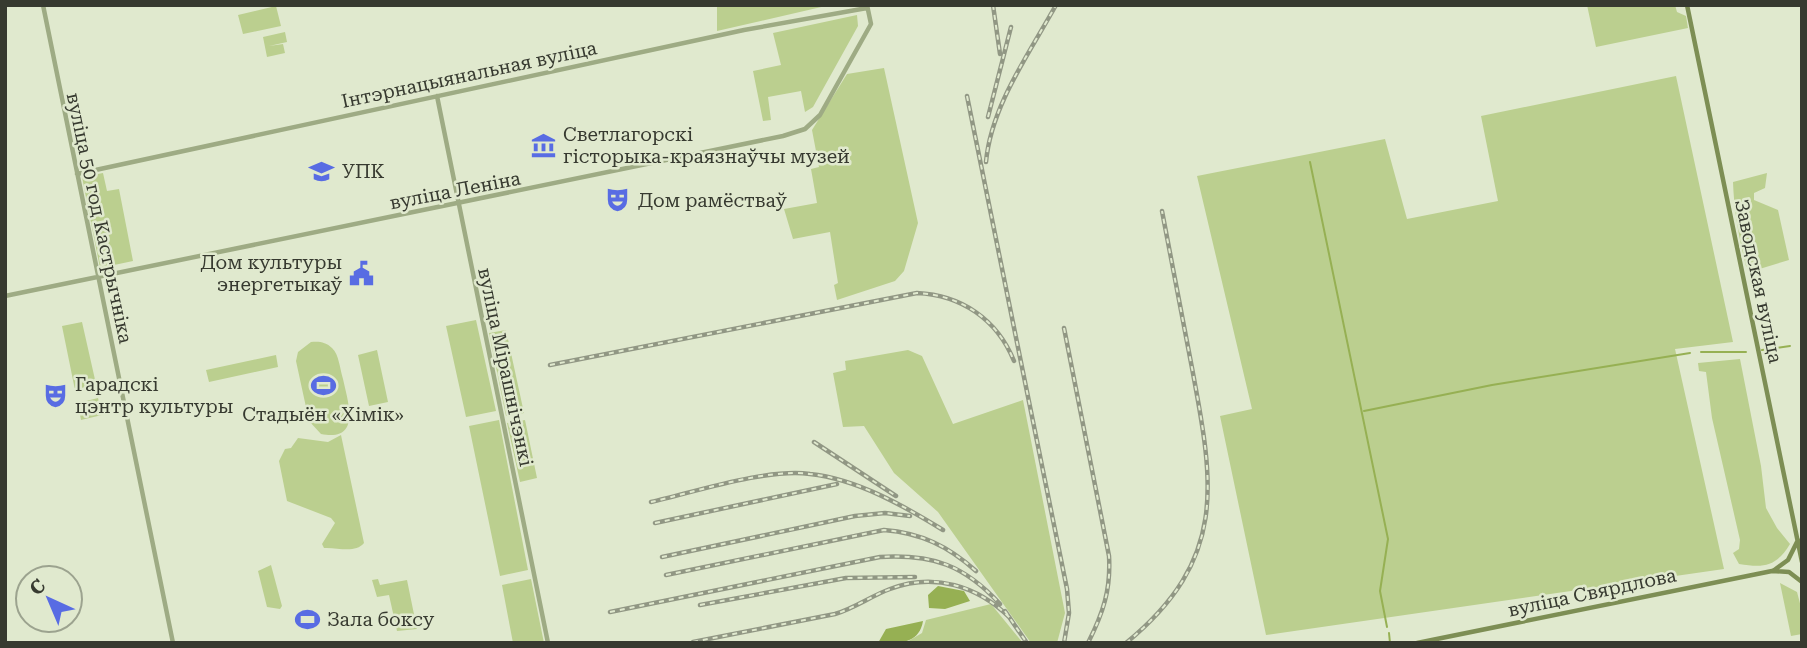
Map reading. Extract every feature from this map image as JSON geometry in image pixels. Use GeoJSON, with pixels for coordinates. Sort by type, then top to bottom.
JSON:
{"type":"FeatureCollection","features":[{"type":"Feature","properties":{"kind":"main road","name":"Заводская вуліца"},"geometry":{"type":"LineString","coordinates":[[1687,5],[1802,562]]}},
{"type":"Feature","properties":{"kind":"main road"},"geometry":{"type":"LineString","coordinates":[[1772,571],[1788,560],[1798,540]]}},
{"type":"Feature","properties":{"kind":"main road"},"geometry":{"type":"LineString","coordinates":[[1772,571],[1789,572],[1802,582]]}},
{"type":"Feature","properties":{"kind":"main road","name":"вуліца Свярдлова"},"geometry":{"type":"LineString","coordinates":[[1417,643],[1772,571]]}},
{"type":"Feature","properties":{"kind":"street","name":"вуліца 50 год Кастрычніка"},"geometry":{"type":"LineString","coordinates":[[43,5],[173,643]]}},
{"type":"Feature","properties":{"kind":"street","name":"Інтэрнацыянальная вуліца"},"geometry":{"type":"LineString","coordinates":[[77,174],[744,30],[867,7]]}},
{"type":"Feature","properties":{"kind":"street","name":"вуліца Леніна"},"geometry":{"type":"LineString","coordinates":[[5,296],[748,144],[805,129],[820,115],[871,24],[867,7]]}},
{"type":"Feature","properties":{"kind":"street","name":"вуліца Мірашнічэнкі"},"geometry":{"type":"LineString","coordinates":[[437,96],[548,643]]}},
{"type":"Feature","properties":{"kind":"shaded area"},"geometry":{"type":"Polygon","coordinates":[[[717,5],[830,5],[717,31],[717,5]]]}},
{"type":"Feature","properties":{"kind":"shaded area"},"geometry":{"type":"Polygon","coordinates":[[[1587,5],[1675,5],[1677,12],[1686,16],[1688,28],[1596,47],[1587,5]]]}},
{"type":"Feature","properties":{"kind":"shaded area"},"geometry":{"type":"Polygon","coordinates":[[[276,6],[281,26],[243,34],[238,15],[276,6]]]}},
{"type":"Feature","properties":{"kind":"shaded area"},"geometry":{"type":"Polygon","coordinates":[[[857,15],[858,26],[813,107],[805,112],[801,91],[768,97],[771,120],[763,121],[753,71],[781,65],[773,33],[857,15]]]}},
{"type":"Feature","properties":{"kind":"shaded area"},"geometry":{"type":"Polygon","coordinates":[[[285,32],[287,42],[269,46],[283,44],[285,53],[267,57],[263,37],[285,32]]]}},
{"type":"Feature","properties":{"kind":"shaded area"},"geometry":{"type":"Polygon","coordinates":[[[884,68],[918,223],[904,271],[895,281],[837,300],[834,285],[838,283],[830,232],[793,239],[784,209],[817,203],[811,169],[819,167],[812,130],[847,74],[884,68]]]}},
{"type":"Feature","properties":{"kind":"shaded area"},"geometry":{"type":"Polygon","coordinates":[[[1676,76],[1733,342],[1675,349],[1724,569],[1266,635],[1220,416],[1252,409],[1197,176],[1385,139],[1407,219],[1498,201],[1481,116],[1676,76]]]}},
{"type":"Feature","properties":{"kind":"shaded area"},"geometry":{"type":"Polygon","coordinates":[[[103,173],[107,191],[119,189],[133,261],[100,268],[82,177],[103,173]]]}},
{"type":"Feature","properties":{"kind":"shaded area"},"geometry":{"type":"Polygon","coordinates":[[[1767,173],[1765,188],[1754,193],[1754,200],[1778,210],[1789,260],[1753,271],[1746,266],[1743,256],[1733,182],[1767,173]]]}},
{"type":"Feature","properties":{"kind":"shaded area"},"geometry":{"type":"Polygon","coordinates":[[[476,320],[496,411],[466,417],[446,326],[476,320]]]}},
{"type":"Feature","properties":{"kind":"shaded area"},"geometry":{"type":"Polygon","coordinates":[[[82,322],[96,384],[75,390],[62,326],[82,322]]]}},
{"type":"Feature","properties":{"kind":"shaded area"},"geometry":{"type":"Polygon","coordinates":[[[506,330],[524,413],[506,416],[489,333],[506,330]]]}},
{"type":"Feature","properties":{"kind":"shaded area","name":"Стадыён «Хімік»"},"geometry":{"type":"Polygon","coordinates":[[[311,342],[322,342],[330,346],[339,362],[349,418],[342,432],[334,435],[321,434],[309,421],[296,361],[298,352],[311,342]]]}},
{"type":"Feature","properties":{"kind":"shaded area"},"geometry":{"type":"Polygon","coordinates":[[[377,350],[388,402],[369,406],[358,355],[377,350]]]}},
{"type":"Feature","properties":{"kind":"shaded area"},"geometry":{"type":"Polygon","coordinates":[[[908,350],[922,356],[953,424],[1023,400],[1065,613],[1057,643],[1031,643],[938,512],[894,473],[864,426],[843,427],[833,373],[846,370],[845,361],[908,350]]]}},
{"type":"Feature","properties":{"kind":"shaded area"},"geometry":{"type":"Polygon","coordinates":[[[276,355],[278,367],[209,382],[206,370],[276,355]]]}},
{"type":"Feature","properties":{"kind":"shaded area"},"geometry":{"type":"Polygon","coordinates":[[[1740,359],[1761,466],[1766,508],[1790,544],[1774,561],[1756,566],[1739,564],[1733,553],[1739,549],[1740,540],[1712,418],[1706,372],[1699,371],[1698,363],[1740,359]]]}},
{"type":"Feature","properties":{"kind":"shaded area"},"geometry":{"type":"Polygon","coordinates":[[[98,398],[102,415],[81,420],[78,403],[98,398]]]}},
{"type":"Feature","properties":{"kind":"shaded area"},"geometry":{"type":"Polygon","coordinates":[[[499,420],[528,570],[500,576],[469,426],[499,420]]]}},
{"type":"Feature","properties":{"kind":"shaded area"},"geometry":{"type":"Polygon","coordinates":[[[525,420],[537,478],[520,482],[507,423],[525,420]]]}},
{"type":"Feature","properties":{"kind":"shaded area"},"geometry":{"type":"Polygon","coordinates":[[[341,435],[364,543],[351,549],[324,548],[322,544],[335,523],[331,518],[287,501],[279,461],[285,449],[291,448],[298,438],[328,442],[341,435]]]}},
{"type":"Feature","properties":{"kind":"shaded area"},"geometry":{"type":"Polygon","coordinates":[[[271,565],[282,606],[280,609],[267,607],[258,571],[271,565]]]}},
{"type":"Feature","properties":{"kind":"shaded area"},"geometry":{"type":"Polygon","coordinates":[[[378,579],[380,585],[407,580],[417,629],[397,631],[389,595],[377,597],[372,580],[378,579]]]}},
{"type":"Feature","properties":{"kind":"shaded area"},"geometry":{"type":"Polygon","coordinates":[[[531,579],[544,643],[513,643],[502,585],[531,579]]]}},
{"type":"Feature","properties":{"kind":"shaded area"},"geometry":{"type":"Polygon","coordinates":[[[1780,583],[1797,592],[1802,611],[1802,634],[1791,636],[1780,583]]]}},
{"type":"Feature","properties":{"kind":"shaded area"},"geometry":{"type":"Polygon","coordinates":[[[938,586],[964,591],[970,601],[945,609],[929,608],[928,595],[938,586]]]}},
{"type":"Feature","properties":{"kind":"shaded area"},"geometry":{"type":"Polygon","coordinates":[[[991,604],[1023,643],[905,643],[922,633],[926,620],[991,604]]]}},
{"type":"Feature","properties":{"kind":"shaded area"},"geometry":{"type":"Polygon","coordinates":[[[923,621],[921,629],[912,639],[878,643],[886,629],[923,621]]]}},
{"type":"Feature","properties":{"kind":"waterway"},"geometry":{"type":"LineString","coordinates":[[1310,162],[1388,539],[1380,591],[1387,627]]}},
{"type":"Feature","properties":{"kind":"waterway"},"geometry":{"type":"LineString","coordinates":[[1762,350],[1790,346]]}},
{"type":"Feature","properties":{"kind":"waterway"},"geometry":{"type":"LineString","coordinates":[[1701,352],[1746,352]]}},
{"type":"Feature","properties":{"kind":"waterway"},"geometry":{"type":"LineString","coordinates":[[1364,411],[1492,385],[1690,353]]}},
{"type":"Feature","properties":{"kind":"waterway"},"geometry":{"type":"LineString","coordinates":[[1389,633],[1390,643]]}},
{"type":"Feature","properties":{"kind":"railway"},"geometry":{"type":"LineString","coordinates":[[993,5],[1000,54]]}},
{"type":"Feature","properties":{"kind":"railway"},"geometry":{"type":"LineString","coordinates":[[986,162],[989,141],[1003,101],[1056,5]]}},
{"type":"Feature","properties":{"kind":"railway"},"geometry":{"type":"LineString","coordinates":[[988,117],[1011,27]]}},
{"type":"Feature","properties":{"kind":"railway"},"geometry":{"type":"LineString","coordinates":[[967,96],[1067,589],[1069,613],[1064,643]]}},
{"type":"Feature","properties":{"kind":"railway"},"geometry":{"type":"LineString","coordinates":[[1126,643],[1159,612],[1182,581],[1198,550],[1205,518],[1208,484],[1200,410],[1162,211]]}},
{"type":"Feature","properties":{"kind":"railway"},"geometry":{"type":"LineString","coordinates":[[550,365],[917,293],[948,299],[976,312],[998,333],[1014,361]]}},
{"type":"Feature","properties":{"kind":"railway"},"geometry":{"type":"LineString","coordinates":[[1064,328],[1109,556],[1109,580],[1105,601],[1088,643]]}},
{"type":"Feature","properties":{"kind":"railway"},"geometry":{"type":"LineString","coordinates":[[814,442],[896,496]]}},
{"type":"Feature","properties":{"kind":"railway"},"geometry":{"type":"LineString","coordinates":[[651,502],[773,474],[810,474],[845,481],[862,488],[896,503],[943,530]]}},
{"type":"Feature","properties":{"kind":"railway"},"geometry":{"type":"LineString","coordinates":[[655,523],[837,484]]}},
{"type":"Feature","properties":{"kind":"railway"},"geometry":{"type":"LineString","coordinates":[[662,557],[855,516],[885,513],[910,516]]}},
{"type":"Feature","properties":{"kind":"railway"},"geometry":{"type":"LineString","coordinates":[[666,575],[884,530],[910,534],[933,542],[955,554],[976,571]]}},
{"type":"Feature","properties":{"kind":"railway"},"geometry":{"type":"LineString","coordinates":[[610,612],[880,557],[916,558],[946,565],[974,580],[1000,604]]}},
{"type":"Feature","properties":{"kind":"railway"},"geometry":{"type":"LineString","coordinates":[[700,605],[846,578],[915,577]]}},
{"type":"Feature","properties":{"kind":"railway"},"geometry":{"type":"LineString","coordinates":[[693,642],[835,614],[890,589],[923,582],[939,582],[970,590],[1010,618]]}},
{"type":"Feature","properties":{"kind":"railway"},"geometry":{"type":"LineString","coordinates":[[1005,611],[1027,643]]}},
{"type":"Feature","properties":{"kind":"place","name":"Светлагорскі гісторыка-краязнаўчы музей"},"geometry":{"type":"Point","coordinates":[543,145]}},
{"type":"Feature","properties":{"kind":"place","name":"УПК"},"geometry":{"type":"Point","coordinates":[322,171]}},
{"type":"Feature","properties":{"kind":"place","name":"Дом рамёстваў"},"geometry":{"type":"Point","coordinates":[618,200]}},
{"type":"Feature","properties":{"kind":"place","name":"Дом культуры энергетыкаў"},"geometry":{"type":"Point","coordinates":[362,273]}},
{"type":"Feature","properties":{"kind":"place","name":"Стадыён «Хімік»"},"geometry":{"type":"Point","coordinates":[323,386]}},
{"type":"Feature","properties":{"kind":"place","name":"Гарадскі цэнтр культуры"},"geometry":{"type":"Point","coordinates":[55,395]}},
{"type":"Feature","properties":{"kind":"place","name":"Зала боксу"},"geometry":{"type":"Point","coordinates":[307,619]}}]}
